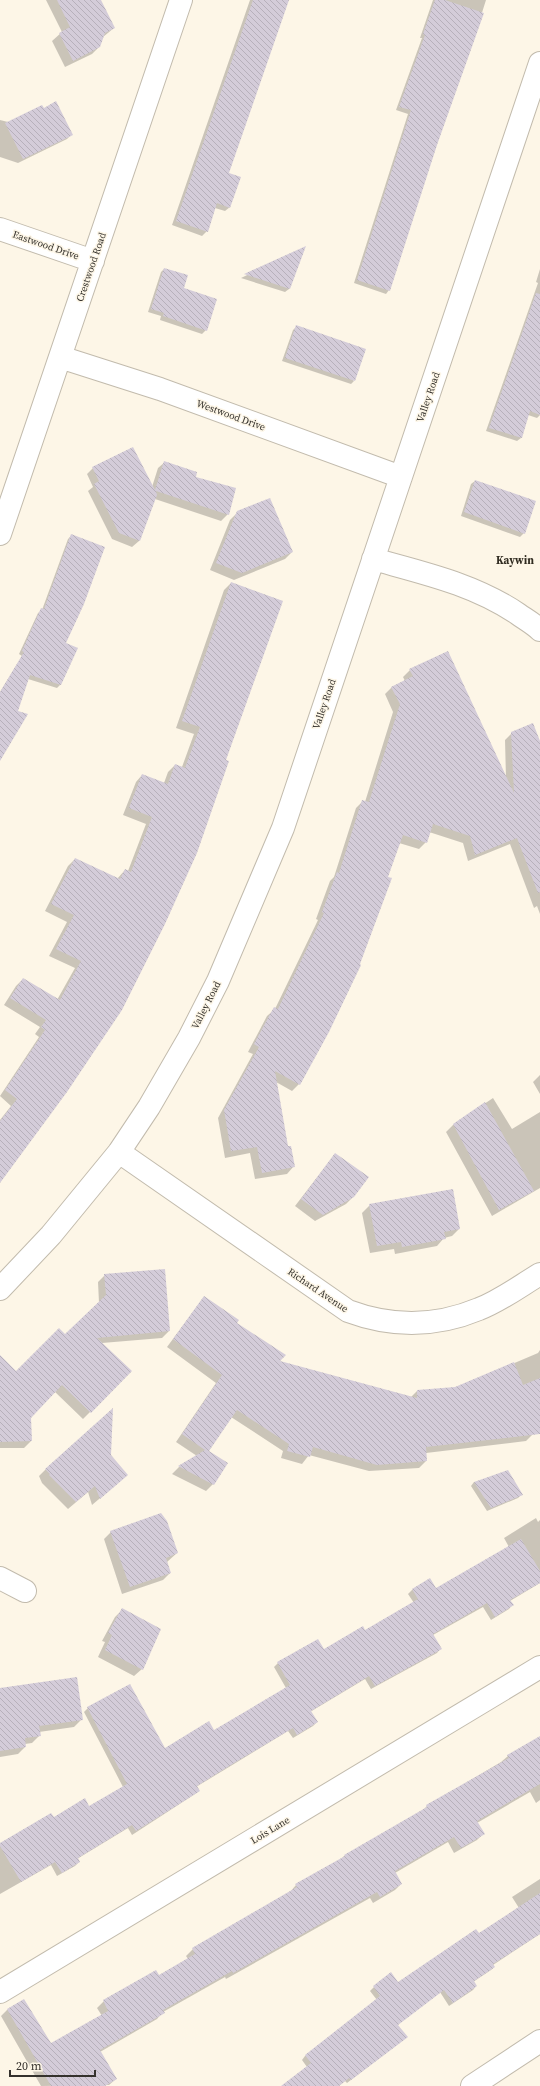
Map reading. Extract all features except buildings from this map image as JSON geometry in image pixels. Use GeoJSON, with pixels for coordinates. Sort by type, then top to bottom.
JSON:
{"type":"FeatureCollection","features":[{"type":"Feature","properties":{"kind":"street","name":"Crestwood Road"},"geometry":{"type":"LineString","coordinates":[[0,534],[181,0]]}},
{"type":"Feature","properties":{"kind":"street","name":"Valley Road"},"geometry":{"type":"LineString","coordinates":[[0,1289],[51,1235],[119,1152],[153,1100],[189,1038],[218,981],[283,828],[540,63]]}},
{"type":"Feature","properties":{"kind":"street","name":"Eastwood Drive"},"geometry":{"type":"LineString","coordinates":[[0,229],[93,261]]}},
{"type":"Feature","properties":{"kind":"street","name":"Westwood Drive"},"geometry":{"type":"LineString","coordinates":[[60,357],[160,390],[401,477]]}},
{"type":"Feature","properties":{"kind":"street"},"geometry":{"type":"LineString","coordinates":[[373,559],[452,581],[482,592],[501,602],[540,630]]}},
{"type":"Feature","properties":{"kind":"street","name":"Richard Avenue"},"geometry":{"type":"LineString","coordinates":[[119,1152],[348,1311],[366,1317],[394,1323],[424,1323],[453,1319],[480,1309],[540,1274]]}},
{"type":"Feature","properties":{"kind":"street"},"geometry":{"type":"LineString","coordinates":[[0,1578],[25,1591]]}},
{"type":"Feature","properties":{"kind":"street","name":"Lois Lane"},"geometry":{"type":"LineString","coordinates":[[0,1992],[540,1667]]}},
{"type":"Feature","properties":{"kind":"street"},"geometry":{"type":"LineString","coordinates":[[472,2086],[540,2042]]}},
{"type":"Feature","properties":{"kind":"district","name":"Kaywin"},"geometry":{"type":"Point","coordinates":[515,560]}}]}
